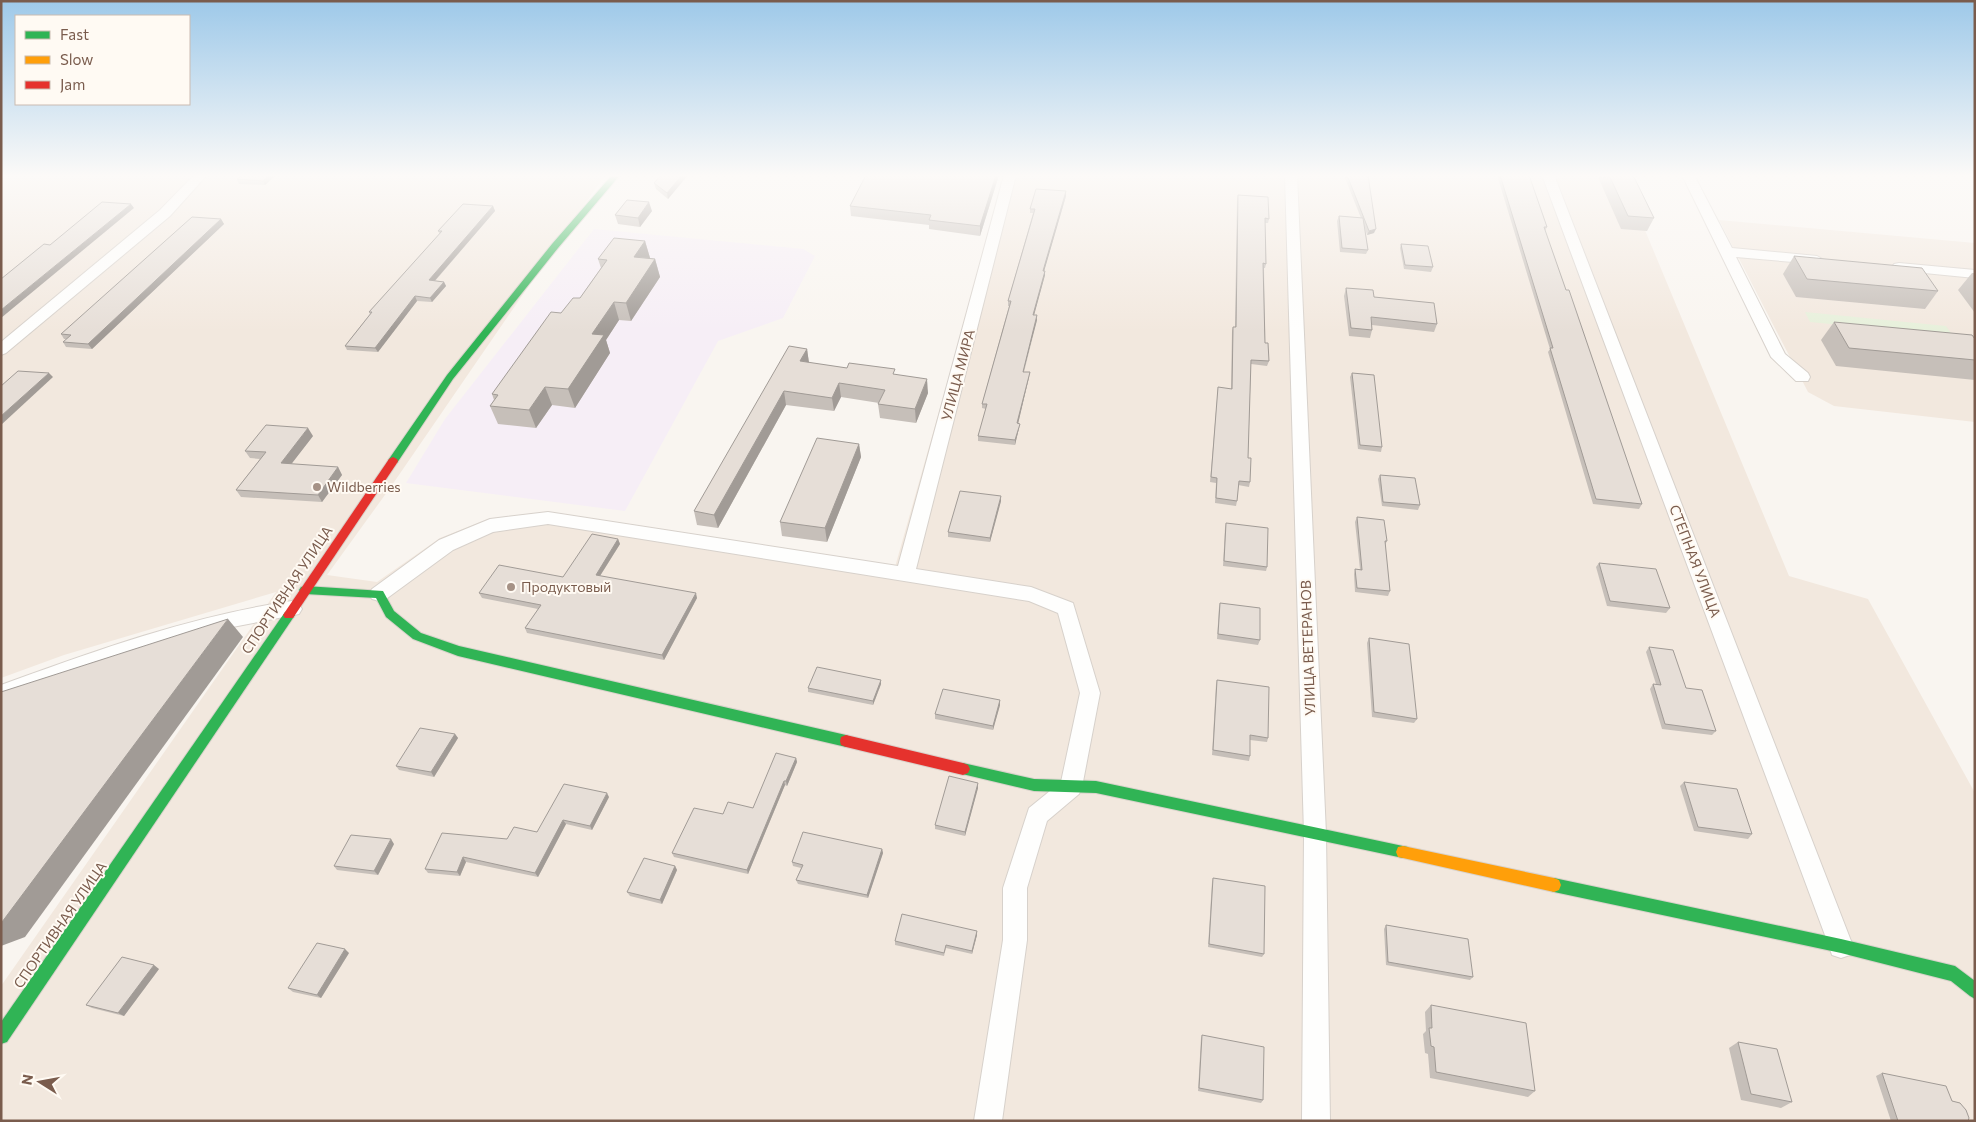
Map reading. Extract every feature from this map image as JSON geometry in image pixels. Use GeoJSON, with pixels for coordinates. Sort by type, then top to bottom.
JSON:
{"type":"FeatureCollection","features":[{"type":"Feature","properties":{"kind":"street"},"geometry":{"type":"LineString","coordinates":[[1,350],[148,227]]}},
{"type":"Feature","properties":{"kind":"street","name":"СПОРТИВНАЯ УЛИЦА"},"geometry":{"type":"LineString","coordinates":[[1,1036],[102,892],[292,608],[450,377],[571,227]]}},
{"type":"Feature","properties":{"kind":"street","name":"УЛИЦА МИРА"},"geometry":{"type":"LineString","coordinates":[[905,574],[996,227]]}},
{"type":"Feature","properties":{"kind":"street","name":"УЛИЦА ВЕТЕРАНОВ"},"geometry":{"type":"LineString","coordinates":[[1293,227],[1315,834],[1316,1121]]}},
{"type":"Feature","properties":{"kind":"street","name":"СТЕПНАЯ УЛИЦА"},"geometry":{"type":"LineString","coordinates":[[1568,227],[1841,946]]}},
{"type":"Feature","properties":{"kind":"street"},"geometry":{"type":"LineString","coordinates":[[1714,227],[1779,357],[1802,377]]}},
{"type":"Feature","properties":{"kind":"street"},"geometry":{"type":"LineString","coordinates":[[1726,252],[1835,261]]}},
{"type":"Feature","properties":{"kind":"street"},"geometry":{"type":"LineString","coordinates":[[1882,266],[1975,274]]}},
{"type":"Feature","properties":{"kind":"street"},"geometry":{"type":"LineString","coordinates":[[305,590],[379,594],[446,546],[490,526],[548,518],[1031,594],[1066,608],[1090,693],[1071,787],[1036,814],[1015,888],[1016,940],[988,1121]]}},
{"type":"Feature","properties":{"kind":"street"},"geometry":{"type":"LineString","coordinates":[[379,594],[390,614],[418,636],[458,652],[1034,785],[1096,787],[1841,946],[1955,974],[1975,991]]}},
{"type":"Feature","properties":{"kind":"street"},"geometry":{"type":"LineString","coordinates":[[1,694],[120,650],[260,612],[292,608]]}},
{"type":"Feature","properties":{"kind":"shaded area"},"geometry":{"type":"Polygon","coordinates":[[[1,227],[569,227],[390,488],[327,575],[377,582],[440,538],[488,519],[551,512],[895,567],[991,227],[1644,227],[1789,576],[1868,599],[1975,793],[1975,1121],[1,1121],[1,986],[276,592],[64,655],[1,678],[1,227]]]}},
{"type":"Feature","properties":{"kind":"shaded area"},"geometry":{"type":"Polygon","coordinates":[[[1723,227],[1801,227],[1975,243],[1975,422],[1834,406],[1808,392],[1723,227]]]}},
{"type":"Feature","properties":{"kind":"shaded area"},"geometry":{"type":"Polygon","coordinates":[[[594,229],[803,249],[815,256],[783,318],[718,341],[625,511],[406,483],[445,419],[594,229]]]}},
{"type":"Feature","properties":{"kind":"green space"},"geometry":{"type":"Polygon","coordinates":[[[1805,312],[1946,326],[1953,336],[1810,322],[1805,312]]]}},
{"type":"Feature","properties":{"kind":"building"},"geometry":{"type":"Polygon","coordinates":[[[71,227],[102,227],[1,310],[1,279],[44,244],[50,245],[71,227]]]}},
{"type":"Feature","properties":{"kind":"building"},"geometry":{"type":"Polygon","coordinates":[[[180,227],[212,227],[88,344],[63,342],[71,335],[61,334],[180,227]]]}},
{"type":"Feature","properties":{"kind":"building"},"geometry":{"type":"Polygon","coordinates":[[[441,227],[475,227],[429,280],[444,282],[430,298],[415,296],[375,348],[345,346],[372,312],[369,312],[442,231],[438,231],[441,227]]]}},
{"type":"Feature","properties":{"kind":"building"},"geometry":{"type":"Polygon","coordinates":[[[1030,227],[1056,227],[1033,315],[1037,315],[1023,372],[1030,372],[1017,423],[1020,424],[1015,440],[978,436],[987,404],[982,404],[1011,301],[1008,301],[1030,227]]]}},
{"type":"Feature","properties":{"kind":"building"},"geometry":{"type":"Polygon","coordinates":[[[1238,227],[1265,227],[1266,264],[1263,263],[1265,343],[1268,343],[1269,361],[1251,360],[1248,458],[1251,458],[1250,482],[1239,481],[1237,501],[1216,498],[1217,478],[1211,477],[1218,387],[1232,389],[1233,327],[1236,327],[1238,227]]]}},
{"type":"Feature","properties":{"kind":"building"},"geometry":{"type":"Polygon","coordinates":[[[1340,227],[1364,227],[1368,250],[1342,248],[1340,227]]]}},
{"type":"Feature","properties":{"kind":"building"},"geometry":{"type":"Polygon","coordinates":[[[1368,227],[1376,227],[1376,229],[1369,231],[1368,227]]]}},
{"type":"Feature","properties":{"kind":"building"},"geometry":{"type":"Polygon","coordinates":[[[1516,227],[1544,227],[1566,290],[1569,290],[1642,504],[1596,499],[1550,348],[1553,348],[1516,227]]]}},
{"type":"Feature","properties":{"kind":"building"},"geometry":{"type":"Polygon","coordinates":[[[614,238],[645,241],[634,257],[655,259],[626,303],[614,302],[592,334],[604,335],[568,389],[545,387],[529,410],[490,406],[498,395],[492,394],[551,312],[561,313],[573,298],[580,298],[607,260],[598,259],[614,238]]]}},
{"type":"Feature","properties":{"kind":"building"},"geometry":{"type":"Polygon","coordinates":[[[1401,244],[1428,246],[1433,267],[1405,265],[1401,244]]]}},
{"type":"Feature","properties":{"kind":"building"},"geometry":{"type":"Polygon","coordinates":[[[1794,256],[1922,268],[1938,291],[1807,279],[1794,256]]]}},
{"type":"Feature","properties":{"kind":"building"},"geometry":{"type":"Polygon","coordinates":[[[1346,288],[1373,290],[1374,297],[1434,303],[1437,324],[1371,317],[1372,330],[1351,328],[1346,288]]]}},
{"type":"Feature","properties":{"kind":"building"},"geometry":{"type":"Polygon","coordinates":[[[1834,322],[1972,335],[1975,339],[1975,360],[1849,348],[1834,322]]]}},
{"type":"Feature","properties":{"kind":"building"},"geometry":{"type":"Polygon","coordinates":[[[789,346],[807,349],[800,361],[847,368],[849,363],[895,369],[893,374],[927,379],[915,409],[878,404],[885,390],[839,383],[832,398],[784,391],[714,515],[694,511],[789,346]]]}},
{"type":"Feature","properties":{"kind":"building"},"geometry":{"type":"Polygon","coordinates":[[[18,371],[49,373],[1,416],[1,386],[18,371]]]}},
{"type":"Feature","properties":{"kind":"building"},"geometry":{"type":"Polygon","coordinates":[[[1352,373],[1374,375],[1382,447],[1360,445],[1352,373]]]}},
{"type":"Feature","properties":{"kind":"building"},"geometry":{"type":"Polygon","coordinates":[[[266,425],[308,428],[281,463],[338,467],[318,495],[236,490],[266,452],[245,451],[266,425]]]}},
{"type":"Feature","properties":{"kind":"building"},"geometry":{"type":"Polygon","coordinates":[[[817,438],[859,444],[825,528],[780,522],[817,438]]]}},
{"type":"Feature","properties":{"kind":"building"},"geometry":{"type":"Polygon","coordinates":[[[1380,475],[1415,478],[1420,505],[1383,502],[1380,475]]]}},
{"type":"Feature","properties":{"kind":"building"},"geometry":{"type":"Polygon","coordinates":[[[960,491],[1001,496],[990,538],[948,532],[960,491]]]}},
{"type":"Feature","properties":{"kind":"building"},"geometry":{"type":"Polygon","coordinates":[[[1357,517],[1384,520],[1390,591],[1357,588],[1355,569],[1362,570],[1357,517]]]}},
{"type":"Feature","properties":{"kind":"building"},"geometry":{"type":"Polygon","coordinates":[[[1226,523],[1268,528],[1267,567],[1224,561],[1226,523]]]}},
{"type":"Feature","properties":{"kind":"building"},"geometry":{"type":"Polygon","coordinates":[[[592,534],[618,539],[596,575],[696,593],[662,655],[525,628],[541,605],[479,593],[499,565],[563,577],[592,534]]]}},
{"type":"Feature","properties":{"kind":"building"},"geometry":{"type":"Polygon","coordinates":[[[1599,563],[1656,569],[1670,608],[1610,601],[1599,563]]]}},
{"type":"Feature","properties":{"kind":"building"},"geometry":{"type":"Polygon","coordinates":[[[1220,603],[1260,608],[1260,640],[1218,634],[1220,603]]]}},
{"type":"Feature","properties":{"kind":"building"},"geometry":{"type":"Polygon","coordinates":[[[228,619],[2,922],[1,922],[1,692],[228,619]]]}},
{"type":"Feature","properties":{"kind":"building"},"geometry":{"type":"Polygon","coordinates":[[[1369,638],[1409,644],[1417,719],[1374,712],[1369,638]]]}},
{"type":"Feature","properties":{"kind":"building"},"geometry":{"type":"Polygon","coordinates":[[[1649,647],[1673,650],[1686,688],[1702,690],[1716,731],[1665,724],[1653,684],[1661,685],[1649,647]]]}},
{"type":"Feature","properties":{"kind":"building"},"geometry":{"type":"Polygon","coordinates":[[[817,667],[881,680],[873,701],[808,688],[817,667]]]}},
{"type":"Feature","properties":{"kind":"building"},"geometry":{"type":"Polygon","coordinates":[[[1217,680],[1269,687],[1268,738],[1250,735],[1250,756],[1213,750],[1217,680]]]}},
{"type":"Feature","properties":{"kind":"building"},"geometry":{"type":"Polygon","coordinates":[[[943,689],[1000,700],[993,726],[935,714],[943,689]]]}},
{"type":"Feature","properties":{"kind":"building"},"geometry":{"type":"Polygon","coordinates":[[[420,728],[455,734],[431,772],[396,766],[420,728]]]}},
{"type":"Feature","properties":{"kind":"building"},"geometry":{"type":"Polygon","coordinates":[[[776,753],[796,758],[786,781],[784,781],[747,870],[672,853],[694,808],[723,814],[728,802],[753,808],[776,753]]]}},
{"type":"Feature","properties":{"kind":"building"},"geometry":{"type":"Polygon","coordinates":[[[949,776],[978,783],[965,832],[935,825],[949,776]]]}},
{"type":"Feature","properties":{"kind":"building"},"geometry":{"type":"Polygon","coordinates":[[[1684,782],[1737,789],[1752,834],[1698,827],[1684,782]]]}},
{"type":"Feature","properties":{"kind":"building"},"geometry":{"type":"Polygon","coordinates":[[[564,784],[607,793],[590,826],[563,820],[535,873],[463,857],[457,872],[425,869],[442,833],[507,839],[514,827],[537,832],[564,784]]]}},
{"type":"Feature","properties":{"kind":"building"},"geometry":{"type":"Polygon","coordinates":[[[803,832],[882,849],[867,895],[796,880],[803,865],[792,862],[803,832]]]}},
{"type":"Feature","properties":{"kind":"building"},"geometry":{"type":"Polygon","coordinates":[[[351,835],[391,839],[374,871],[334,866],[351,835]]]}},
{"type":"Feature","properties":{"kind":"building"},"geometry":{"type":"Polygon","coordinates":[[[644,858],[675,866],[660,900],[627,892],[644,858]]]}},
{"type":"Feature","properties":{"kind":"building"},"geometry":{"type":"Polygon","coordinates":[[[1213,878],[1265,886],[1264,954],[1209,944],[1213,878]]]}},
{"type":"Feature","properties":{"kind":"building"},"geometry":{"type":"Polygon","coordinates":[[[902,914],[977,931],[972,951],[946,945],[944,953],[895,941],[902,914]]]}},
{"type":"Feature","properties":{"kind":"building"},"geometry":{"type":"Polygon","coordinates":[[[1386,925],[1468,939],[1473,977],[1388,962],[1386,925]]]}},
{"type":"Feature","properties":{"kind":"building"},"geometry":{"type":"Polygon","coordinates":[[[317,943],[345,949],[317,995],[288,988],[317,943]]]}},
{"type":"Feature","properties":{"kind":"building"},"geometry":{"type":"Polygon","coordinates":[[[122,957],[154,965],[118,1013],[86,1005],[122,957]]]}},
{"type":"Feature","properties":{"kind":"building"},"geometry":{"type":"Polygon","coordinates":[[[1431,1005],[1526,1023],[1535,1091],[1436,1072],[1434,1047],[1431,1046],[1429,1028],[1432,1028],[1431,1005]]]}},
{"type":"Feature","properties":{"kind":"building"},"geometry":{"type":"Polygon","coordinates":[[[1202,1035],[1264,1047],[1263,1100],[1199,1088],[1202,1035]]]}},
{"type":"Feature","properties":{"kind":"building"},"geometry":{"type":"Polygon","coordinates":[[[1738,1042],[1777,1049],[1792,1102],[1751,1094],[1738,1042]]]}},
{"type":"Feature","properties":{"kind":"building"},"geometry":{"type":"Polygon","coordinates":[[[1882,1073],[1946,1086],[1952,1101],[1960,1103],[1966,1110],[1969,1118],[1968,1121],[1898,1121],[1882,1073]]]}},
{"type":"Feature","properties":{"kind":"traffic: fast"},"geometry":{"type":"LineString","coordinates":[[393,461],[450,377],[571,227]]}},
{"type":"Feature","properties":{"kind":"traffic: fast"},"geometry":{"type":"LineString","coordinates":[[305,590],[379,594],[390,614],[417,636],[458,651],[846,741]]}},
{"type":"Feature","properties":{"kind":"traffic: fast"},"geometry":{"type":"LineString","coordinates":[[1,1036],[289,615]]}},
{"type":"Feature","properties":{"kind":"traffic: fast"},"geometry":{"type":"LineString","coordinates":[[963,769],[1034,785],[1096,787],[1403,852]]}},
{"type":"Feature","properties":{"kind":"traffic: fast"},"geometry":{"type":"LineString","coordinates":[[1554,885],[1841,946],[1955,974],[1975,991]]}},
{"type":"Feature","properties":{"kind":"traffic: slow"},"geometry":{"type":"LineString","coordinates":[[1403,852],[1554,885]]}},
{"type":"Feature","properties":{"kind":"traffic: jam"},"geometry":{"type":"LineString","coordinates":[[289,615],[393,461]]}},
{"type":"Feature","properties":{"kind":"traffic: jam"},"geometry":{"type":"LineString","coordinates":[[846,741],[963,769]]}},
{"type":"Feature","properties":{"kind":"place","name":"Wildberries"},"geometry":{"type":"Point","coordinates":[317,487]}},
{"type":"Feature","properties":{"kind":"place","name":"Продуктовый"},"geometry":{"type":"Point","coordinates":[511,587]}}]}
